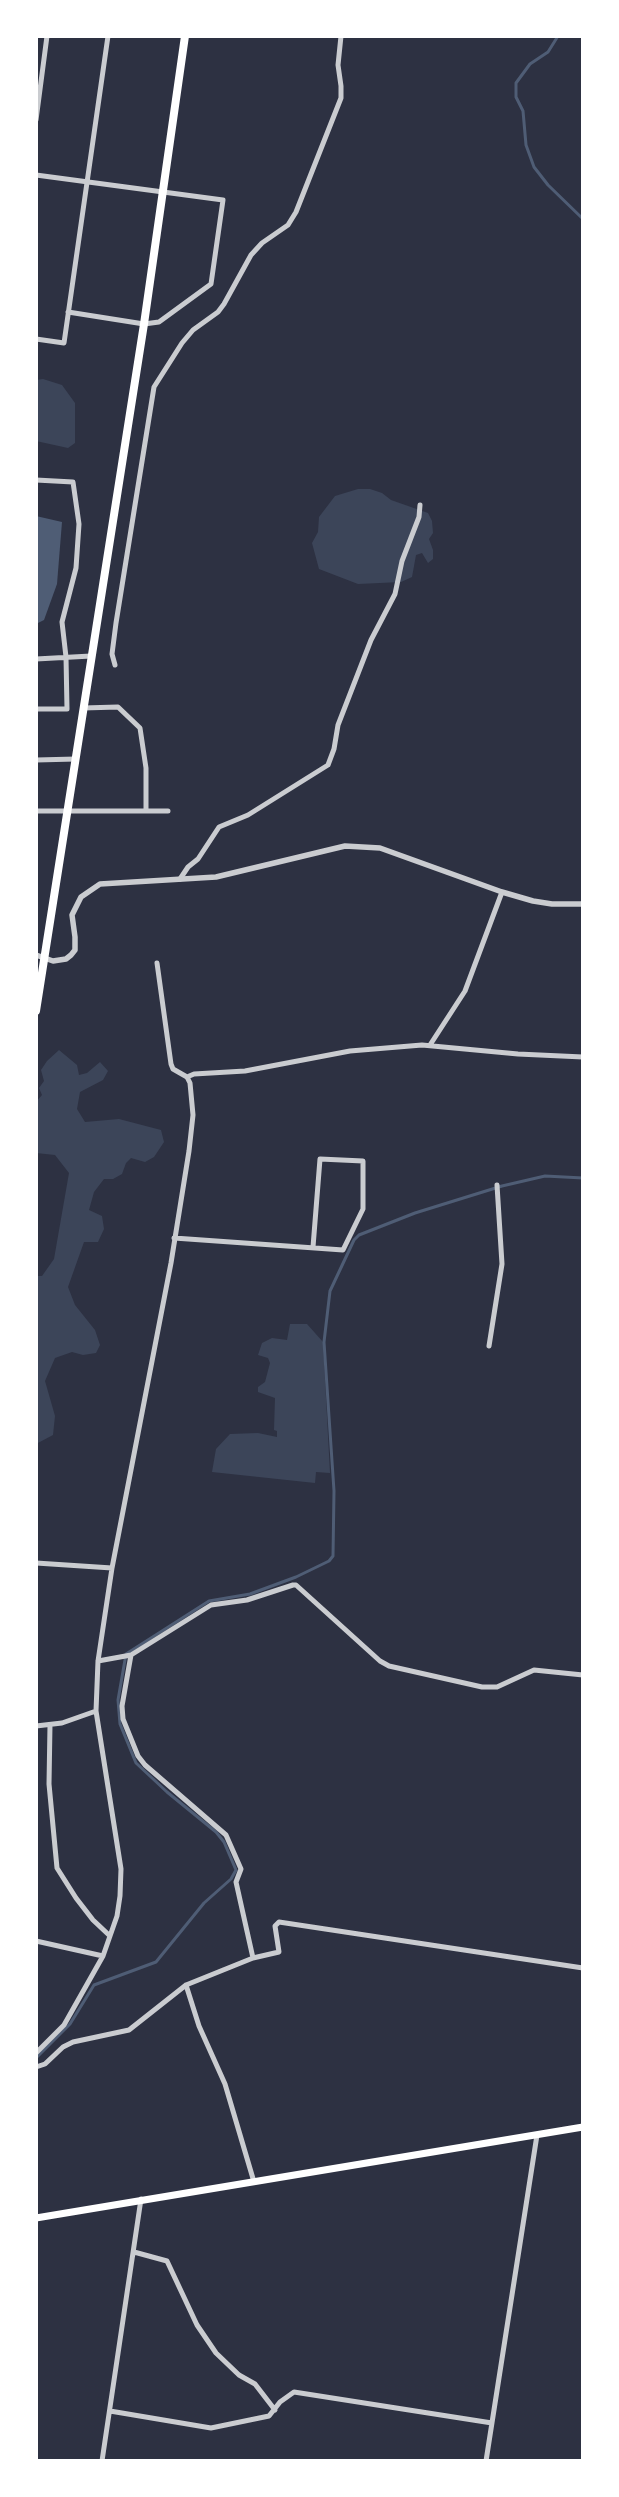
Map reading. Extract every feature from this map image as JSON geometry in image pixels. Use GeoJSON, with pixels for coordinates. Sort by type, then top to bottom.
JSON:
{"type":"FeatureCollection","features":[{"type":"Feature","properties":{"kind":"main road"},"geometry":{"type":"LineString","coordinates":[[36,1010],[144,324],[185,36]]}},
{"type":"Feature","properties":{"kind":"main road"},"geometry":{"type":"LineString","coordinates":[[36,2218],[141,2199],[583,2127]]}},
{"type":"Feature","properties":{"kind":"street"},"geometry":{"type":"LineString","coordinates":[[36,120],[47,36]]}},
{"type":"Feature","properties":{"kind":"street"},"geometry":{"type":"LineString","coordinates":[[36,339],[64,343],[108,36]]}},
{"type":"Feature","properties":{"kind":"street"},"geometry":{"type":"LineString","coordinates":[[115,665],[112,654],[116,623],[154,387],[182,343],[224,304],[251,255],[262,243],[288,225],[296,212],[340,98],[341,86],[338,65],[341,36]]}},
{"type":"Feature","properties":{"kind":"street"},"geometry":{"type":"LineString","coordinates":[[36,174],[223,200],[211,284],[159,322],[144,324],[68,312]]}},
{"type":"Feature","properties":{"kind":"street"},"geometry":{"type":"LineString","coordinates":[[36,480],[73,482],[79,524],[76,568],[62,622],[66,656],[67,709],[36,709]]}},
{"type":"Feature","properties":{"kind":"street"},"geometry":{"type":"LineString","coordinates":[[180,879],[198,859],[219,828],[248,815],[328,765],[334,749],[338,725],[371,640],[393,600],[402,561],[419,517],[420,504]]}},
{"type":"Feature","properties":{"kind":"street"},"geometry":{"type":"LineString","coordinates":[[36,659],[91,656]]}},
{"type":"Feature","properties":{"kind":"street"},"geometry":{"type":"LineString","coordinates":[[84,708],[118,707],[140,728],[146,768],[146,811]]}},
{"type":"Feature","properties":{"kind":"street"},"geometry":{"type":"LineString","coordinates":[[36,760],[76,759]]}},
{"type":"Feature","properties":{"kind":"street"},"geometry":{"type":"LineString","coordinates":[[36,811],[168,811]]}},
{"type":"Feature","properties":{"kind":"street"},"geometry":{"type":"LineString","coordinates":[[36,955],[45,959],[60,961],[71,955],[75,950],[72,915],[81,897],[90,889],[100,884],[216,877],[345,846],[380,848],[502,892],[552,904],[583,904]]}},
{"type":"Feature","properties":{"kind":"street"},"geometry":{"type":"LineString","coordinates":[[430,1045],[465,991],[502,892]]}},
{"type":"Feature","properties":{"kind":"street"},"geometry":{"type":"LineString","coordinates":[[36,2053],[64,2025],[103,1956],[120,1896],[120,1869],[96,1710],[98,1661],[112,1568],[174,1238],[189,1151],[193,1115],[190,1083],[187,1077],[174,1070],[171,1064],[157,963]]}},
{"type":"Feature","properties":{"kind":"street"},"geometry":{"type":"LineString","coordinates":[[187,1077],[194,1074],[245,1070],[350,1051],[430,1045],[518,1054],[583,1057]]}},
{"type":"Feature","properties":{"kind":"street"},"geometry":{"type":"LineString","coordinates":[[174,1238],[343,1250],[363,1210],[363,1161],[320,1159],[313,1247]]}},
{"type":"Feature","properties":{"kind":"street"},"geometry":{"type":"LineString","coordinates":[[489,1346],[502,1264],[497,1185]]}},
{"type":"Feature","properties":{"kind":"street"},"geometry":{"type":"LineString","coordinates":[[36,1562],[112,1568]]}},
{"type":"Feature","properties":{"kind":"street"},"geometry":{"type":"LineString","coordinates":[[98,1661],[130,1655],[212,1605],[256,1597],[296,1585],[380,1662],[389,1666],[482,1687],[497,1687],[534,1670],[583,1675]]}},
{"type":"Feature","properties":{"kind":"street"},"geometry":{"type":"LineString","coordinates":[[130,1655],[122,1706],[123,1718],[138,1756],[145,1766],[226,1835],[241,1869],[236,1882],[253,1958]]}},
{"type":"Feature","properties":{"kind":"street"},"geometry":{"type":"LineString","coordinates":[[36,1726],[62,1723],[96,1710]]}},
{"type":"Feature","properties":{"kind":"street"},"geometry":{"type":"LineString","coordinates":[[50,1725],[49,1784],[56,1868],[93,1920],[110,1936]]}},
{"type":"Feature","properties":{"kind":"street"},"geometry":{"type":"LineString","coordinates":[[36,2067],[45,2064],[63,2047],[73,2042],[129,2030],[186,1985],[253,1958],[279,1952],[275,1926],[279,1922],[583,1968]]}},
{"type":"Feature","properties":{"kind":"street"},"geometry":{"type":"LineString","coordinates":[[36,1941],[103,1956]]}},
{"type":"Feature","properties":{"kind":"street"},"geometry":{"type":"LineString","coordinates":[[186,1985],[200,2026],[225,2084],[254,2182]]}},
{"type":"Feature","properties":{"kind":"street"},"geometry":{"type":"LineString","coordinates":[[486,2461],[538,2135]]}},
{"type":"Feature","properties":{"kind":"street"},"geometry":{"type":"LineString","coordinates":[[102,2461],[141,2199]]}},
{"type":"Feature","properties":{"kind":"street"},"geometry":{"type":"LineString","coordinates":[[134,2252],[167,2261],[197,2325],[216,2353],[239,2375],[255,2384],[275,2410]]}},
{"type":"Feature","properties":{"kind":"street"},"geometry":{"type":"LineString","coordinates":[[110,2411],[211,2428],[269,2416],[280,2402],[294,2392],[492,2423]]}},
{"type":"Feature","properties":{"kind":"shaded area"},"geometry":{"type":"Polygon","coordinates":[[[43,379],[62,385],[75,403],[75,443],[68,448],[36,441],[36,380],[43,379]]]}},
{"type":"Feature","properties":{"kind":"shaded area"},"geometry":{"type":"Polygon","coordinates":[[[358,489],[370,489],[382,493],[391,500],[428,513],[432,521],[433,533],[429,539],[433,550],[433,559],[428,563],[422,553],[416,555],[412,577],[401,582],[358,584],[319,569],[312,543],[318,532],[319,517],[335,496],[358,489]]]}},
{"type":"Feature","properties":{"kind":"shaded area"},"geometry":{"type":"Polygon","coordinates":[[[36,516],[62,522],[57,584],[44,620],[36,624],[36,516]]]}},
{"type":"Feature","properties":{"kind":"shaded area"},"geometry":{"type":"Polygon","coordinates":[[[59,1050],[77,1065],[79,1075],[87,1073],[100,1062],[108,1071],[103,1080],[80,1092],[77,1109],[85,1122],[119,1119],[161,1130],[164,1142],[154,1157],[145,1162],[131,1158],[126,1163],[122,1174],[113,1179],[104,1179],[94,1192],[89,1210],[102,1216],[104,1229],[98,1242],[84,1242],[68,1287],[75,1305],[95,1330],[100,1345],[96,1353],[83,1355],[72,1352],[55,1358],[45,1381],[55,1416],[53,1435],[36,1444],[36,1276],[42,1276],[54,1259],[69,1173],[55,1155],[36,1153],[36,1102],[42,1095],[39,1088],[44,1081],[41,1070],[47,1061],[59,1050]]]}},
{"type":"Feature","properties":{"kind":"shaded area"},"geometry":{"type":"Polygon","coordinates":[[[290,1324],[307,1324],[323,1342],[330,1473],[316,1472],[315,1483],[212,1472],[216,1449],[230,1434],[258,1433],[277,1437],[277,1431],[274,1430],[275,1398],[258,1392],[258,1387],[265,1382],[270,1363],[268,1358],[258,1355],[262,1343],[272,1338],[287,1340],[290,1324]]]}},
{"type":"Feature","properties":{"kind":"waterway"},"geometry":{"type":"LineString","coordinates":[[558,36],[548,52],[530,64],[516,83],[516,97],[523,111],[526,145],[534,167],[548,185],[583,219]]}},
{"type":"Feature","properties":{"kind":"waterway"},"geometry":{"type":"LineString","coordinates":[[36,2058],[70,2024],[94,1985],[156,1962],[204,1903],[231,1879],[236,1870],[224,1842],[216,1832],[167,1792],[136,1763],[120,1724],[118,1700],[126,1654],[209,1601],[250,1594],[296,1577],[329,1561],[333,1556],[334,1491],[324,1342],[330,1291],[354,1240],[359,1235],[415,1213],[502,1186],[545,1176],[583,1178]]}}]}
